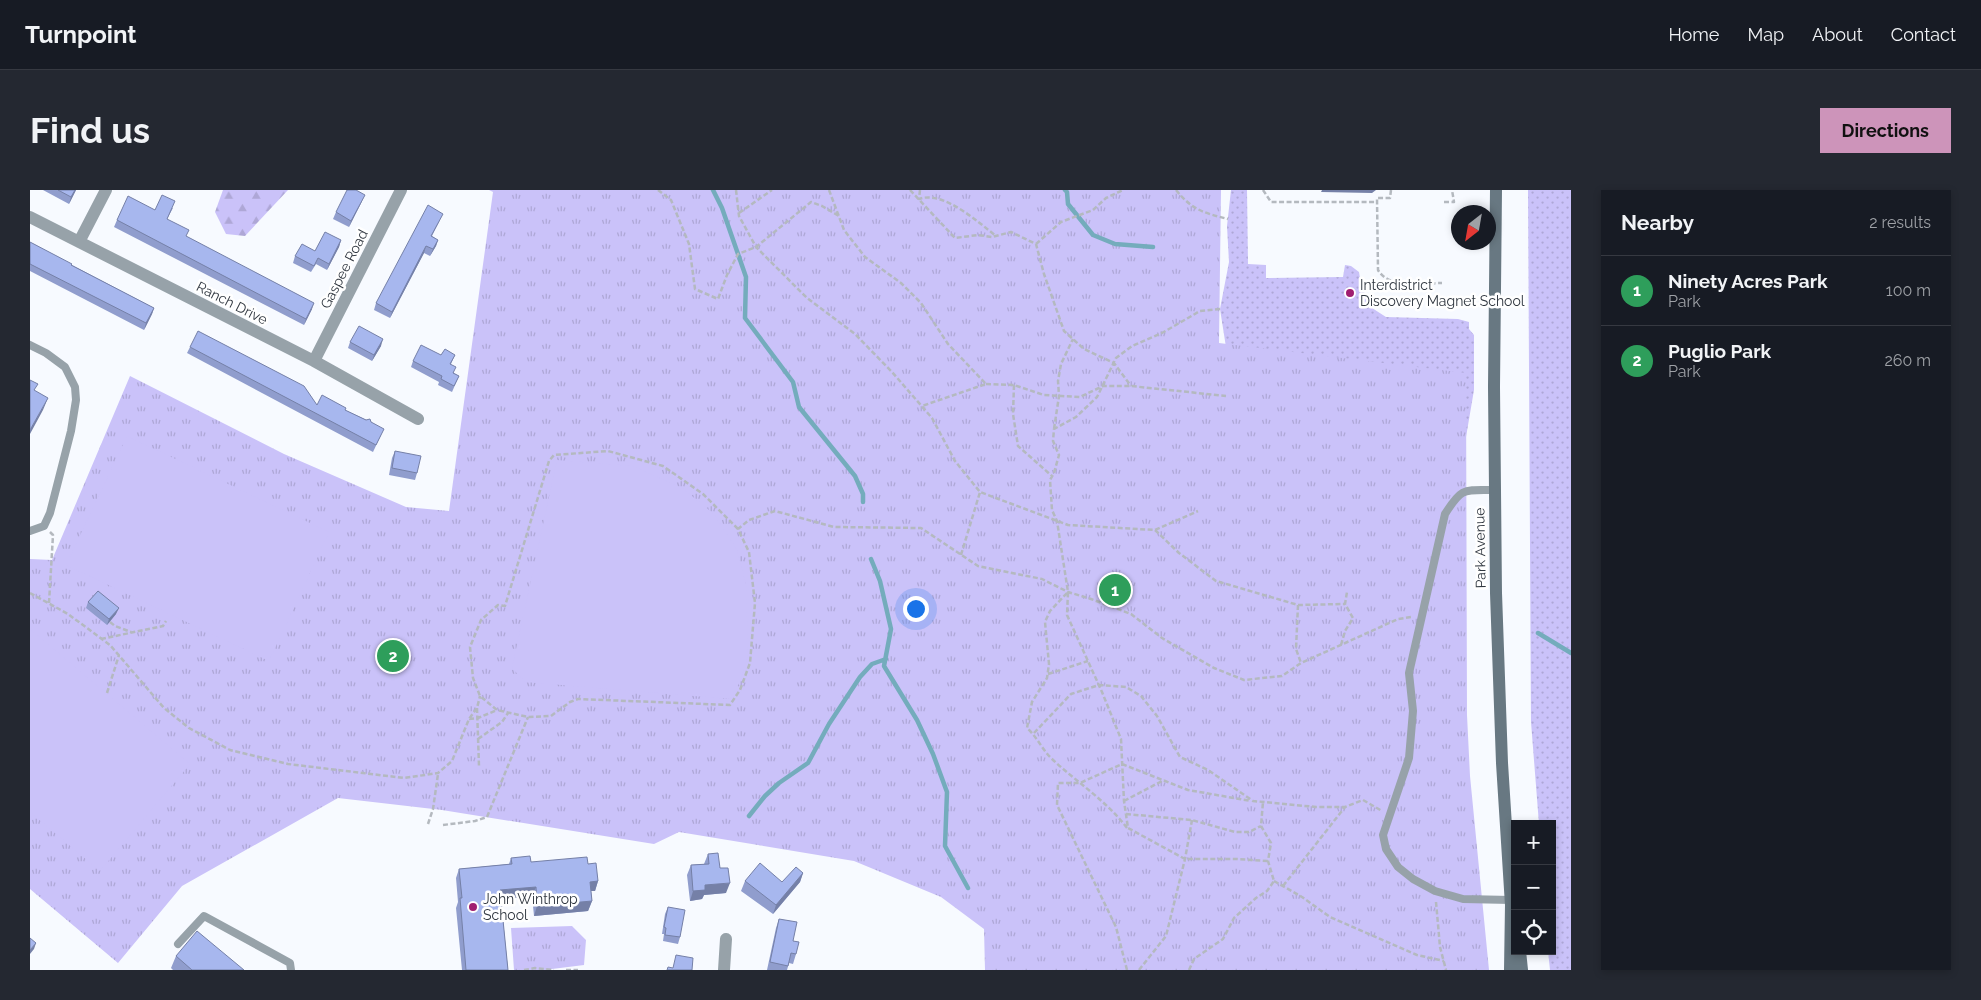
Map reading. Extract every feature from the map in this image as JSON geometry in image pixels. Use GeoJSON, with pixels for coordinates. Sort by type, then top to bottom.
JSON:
{"type":"FeatureCollection","features":[{"type":"Feature","properties":{"kind":"main road","name":"Park Avenue"},"geometry":{"type":"LineString","coordinates":[[1496,190],[1494,490],[1499,686],[1511,902],[1510,970]]}},
{"type":"Feature","properties":{"kind":"main road"},"geometry":{"type":"LineString","coordinates":[[1520,955],[1522,970]]}},
{"type":"Feature","properties":{"kind":"street"},"geometry":{"type":"LineString","coordinates":[[79,242],[106,190]]}},
{"type":"Feature","properties":{"kind":"street","name":"Gaspee Road"},"geometry":{"type":"LineString","coordinates":[[314,361],[401,190]]}},
{"type":"Feature","properties":{"kind":"street","name":"Ranch Drive"},"geometry":{"type":"LineString","coordinates":[[30,216],[314,361],[418,418]]}},
{"type":"Feature","properties":{"kind":"street"},"geometry":{"type":"LineString","coordinates":[[724,970],[726,939]]}},
{"type":"Feature","properties":{"kind":"lane"},"geometry":{"type":"LineString","coordinates":[[30,345],[66,367],[74,387],[76,400],[71,431],[50,514],[44,526],[30,531]]}},
{"type":"Feature","properties":{"kind":"lane"},"geometry":{"type":"LineString","coordinates":[[1494,490],[1465,490],[1454,500],[1445,514],[1409,674],[1412,711],[1409,758],[1383,835],[1386,849],[1398,867],[1412,879],[1435,891],[1463,899],[1511,902]]}},
{"type":"Feature","properties":{"kind":"lane"},"geometry":{"type":"LineString","coordinates":[[178,944],[204,916],[290,963],[291,970]]}},
{"type":"Feature","properties":{"kind":"path"},"geometry":{"type":"LineString","coordinates":[[658,190],[672,200],[689,244],[695,290],[718,299],[727,275],[738,254],[756,246],[811,202],[839,216]]}},
{"type":"Feature","properties":{"kind":"path"},"geometry":{"type":"LineString","coordinates":[[736,190],[739,213],[756,246],[807,298],[855,334],[922,406],[932,418],[955,461],[980,492],[1068,525],[1155,530],[1198,511]]}},
{"type":"Feature","properties":{"kind":"path"},"geometry":{"type":"LineString","coordinates":[[739,213],[772,190]]}},
{"type":"Feature","properties":{"kind":"path"},"geometry":{"type":"LineString","coordinates":[[829,190],[844,230],[865,257],[901,283],[922,304],[948,344],[986,384]]}},
{"type":"Feature","properties":{"kind":"path"},"geometry":{"type":"LineString","coordinates":[[910,190],[956,238],[978,235],[996,236],[1011,232],[1036,244],[1044,274],[1064,331],[1084,349],[1114,363],[1131,386]]}},
{"type":"Feature","properties":{"kind":"path"},"geometry":{"type":"LineString","coordinates":[[919,199],[920,190]]}},
{"type":"Feature","properties":{"kind":"path"},"geometry":{"type":"LineString","coordinates":[[1036,244],[1061,222],[1093,210],[1106,198],[1123,190]]}},
{"type":"Feature","properties":{"kind":"path"},"geometry":{"type":"LineString","coordinates":[[1176,190],[1185,201],[1204,214],[1228,219]]}},
{"type":"Feature","properties":{"kind":"path"},"geometry":{"type":"LineString","coordinates":[[1263,190],[1271,202],[1377,202]]}},
{"type":"Feature","properties":{"kind":"path"},"geometry":{"type":"LineString","coordinates":[[1391,190],[1390,198],[1377,198],[1377,266],[1380,274],[1394,282],[1442,282]]}},
{"type":"Feature","properties":{"kind":"path"},"geometry":{"type":"LineString","coordinates":[[1444,202],[1454,202],[1452,190]]}},
{"type":"Feature","properties":{"kind":"path"},"geometry":{"type":"LineString","coordinates":[[919,199],[926,196],[948,200],[996,236]]}},
{"type":"Feature","properties":{"kind":"path"},"geometry":{"type":"LineString","coordinates":[[1054,429],[1076,417],[1097,396],[1116,358],[1132,346],[1162,333],[1181,320],[1200,311],[1220,309]]}},
{"type":"Feature","properties":{"kind":"path"},"geometry":{"type":"LineString","coordinates":[[1074,339],[1061,364],[1058,381],[1059,396],[1053,441],[1059,455],[1050,480],[1052,510],[1057,520],[1068,592],[1068,615],[1121,740],[1124,801],[1128,828]]}},
{"type":"Feature","properties":{"kind":"path"},"geometry":{"type":"LineString","coordinates":[[922,406],[986,384],[1014,385],[1044,395],[1059,396],[1080,397],[1103,386],[1131,386],[1226,396]]}},
{"type":"Feature","properties":{"kind":"path"},"geometry":{"type":"LineString","coordinates":[[1014,385],[1013,414],[1018,446],[1052,476]]}},
{"type":"Feature","properties":{"kind":"path"},"geometry":{"type":"LineString","coordinates":[[608,451],[663,466],[703,494],[738,529],[748,552],[755,603],[750,663],[740,690],[730,705],[578,699],[570,702],[551,716],[528,717],[497,710],[480,696],[472,678],[470,647],[481,620],[498,605],[505,606],[549,461],[554,455],[608,451]]}},
{"type":"Feature","properties":{"kind":"path"},"geometry":{"type":"LineString","coordinates":[[961,554],[980,492]]}},
{"type":"Feature","properties":{"kind":"path"},"geometry":{"type":"LineString","coordinates":[[738,529],[749,520],[775,511],[834,527],[922,528],[978,566],[1042,579],[1068,592],[1131,614],[1162,638],[1214,668],[1244,680],[1282,676],[1301,663],[1398,619],[1422,615]]}},
{"type":"Feature","properties":{"kind":"path"},"geometry":{"type":"LineString","coordinates":[[44,526],[53,535],[49,604]]}},
{"type":"Feature","properties":{"kind":"path"},"geometry":{"type":"LineString","coordinates":[[1155,530],[1179,553],[1216,581],[1298,605],[1345,604]]}},
{"type":"Feature","properties":{"kind":"path"},"geometry":{"type":"LineString","coordinates":[[1068,592],[1050,611],[1045,622],[1049,664],[1048,674],[1032,702],[1027,728],[1034,733],[1049,756],[1115,812],[1128,828],[1185,859],[1268,861]]}},
{"type":"Feature","properties":{"kind":"path"},"geometry":{"type":"LineString","coordinates":[[1341,645],[1345,631],[1353,618],[1345,604],[1346,592]]}},
{"type":"Feature","properties":{"kind":"path"},"geometry":{"type":"LineString","coordinates":[[30,593],[68,614],[101,638],[119,655],[164,708],[189,728],[230,750],[288,764],[404,778],[438,773],[452,761],[469,719],[477,708]]}},
{"type":"Feature","properties":{"kind":"path"},"geometry":{"type":"LineString","coordinates":[[1298,605],[1296,650],[1301,663]]}},
{"type":"Feature","properties":{"kind":"path"},"geometry":{"type":"LineString","coordinates":[[101,638],[163,626],[166,621]]}},
{"type":"Feature","properties":{"kind":"path"},"geometry":{"type":"LineString","coordinates":[[110,622],[115,626],[133,632]]}},
{"type":"Feature","properties":{"kind":"path"},"geometry":{"type":"LineString","coordinates":[[107,694],[119,655]]}},
{"type":"Feature","properties":{"kind":"path"},"geometry":{"type":"LineString","coordinates":[[1048,674],[1088,661]]}},
{"type":"Feature","properties":{"kind":"path"},"geometry":{"type":"LineString","coordinates":[[1034,733],[1071,694],[1099,685],[1126,687],[1141,696],[1157,716],[1180,757],[1208,770],[1253,801]]}},
{"type":"Feature","properties":{"kind":"path"},"geometry":{"type":"LineString","coordinates":[[479,766],[477,708],[480,696]]}},
{"type":"Feature","properties":{"kind":"path"},"geometry":{"type":"LineString","coordinates":[[469,719],[478,718],[497,710]]}},
{"type":"Feature","properties":{"kind":"path"},"geometry":{"type":"LineString","coordinates":[[478,739],[502,722],[508,713]]}},
{"type":"Feature","properties":{"kind":"path"},"geometry":{"type":"LineString","coordinates":[[443,825],[475,821],[487,817],[528,717]]}},
{"type":"Feature","properties":{"kind":"path"},"geometry":{"type":"LineString","coordinates":[[1127,970],[1116,927],[1056,805],[1058,784],[1080,783],[1122,764],[1188,790],[1253,801],[1316,807],[1345,807],[1363,800],[1390,816]]}},
{"type":"Feature","properties":{"kind":"path"},"geometry":{"type":"LineString","coordinates":[[428,824],[433,808],[438,773]]}},
{"type":"Feature","properties":{"kind":"path"},"geometry":{"type":"LineString","coordinates":[[1124,801],[1164,780]]}},
{"type":"Feature","properties":{"kind":"path"},"geometry":{"type":"LineString","coordinates":[[1262,802],[1261,826],[1271,843],[1268,861],[1274,881],[1302,897],[1330,917],[1417,955],[1444,961]]}},
{"type":"Feature","properties":{"kind":"path"},"geometry":{"type":"LineString","coordinates":[[1283,886],[1345,807]]}},
{"type":"Feature","properties":{"kind":"path"},"geometry":{"type":"LineString","coordinates":[[1126,814],[1192,820],[1235,832],[1249,832],[1261,826]]}},
{"type":"Feature","properties":{"kind":"path"},"geometry":{"type":"LineString","coordinates":[[1139,970],[1166,936],[1185,859],[1192,820]]}},
{"type":"Feature","properties":{"kind":"path"},"geometry":{"type":"LineString","coordinates":[[1189,970],[1194,959],[1222,939],[1234,918],[1256,898],[1267,891],[1274,881]]}},
{"type":"Feature","properties":{"kind":"path"},"geometry":{"type":"LineString","coordinates":[[1435,891],[1440,947],[1446,970]]}},
{"type":"Feature","properties":{"kind":"path"},"geometry":{"type":"LineString","coordinates":[[524,970],[535,968],[554,970]]}},
{"type":"Feature","properties":{"kind":"path"},"geometry":{"type":"LineString","coordinates":[[566,970],[578,970]]}},
{"type":"Feature","properties":{"kind":"green space"},"geometry":{"type":"Polygon","coordinates":[[[223,190],[288,190],[245,236],[226,234],[215,212],[223,190]]]}},
{"type":"Feature","properties":{"kind":"green space"},"geometry":{"type":"Polygon","coordinates":[[[489,190],[1221,190],[1219,343],[1466,373],[1467,715],[1470,776],[1489,970],[985,970],[984,929],[941,897],[854,861],[679,832],[654,844],[442,810],[338,798],[182,886],[118,963],[30,889],[30,559],[52,560],[130,376],[284,454],[406,507],[449,511],[493,192],[489,190]]]}},
{"type":"Feature","properties":{"kind":"green space"},"geometry":{"type":"Polygon","coordinates":[[[1231,190],[1247,190],[1248,264],[1266,265],[1266,278],[1343,277],[1345,265],[1351,266],[1359,272],[1361,285],[1372,308],[1386,317],[1458,319],[1469,322],[1469,329],[1474,335],[1474,390],[1458,484],[1228,360],[1220,309],[1229,262],[1227,226],[1231,190]]]}},
{"type":"Feature","properties":{"kind":"green space"},"geometry":{"type":"Polygon","coordinates":[[[1528,190],[1571,190],[1571,970],[1550,970],[1548,955],[1556,955],[1556,820],[1539,820],[1531,722],[1528,190]]]}},
{"type":"Feature","properties":{"kind":"green space"},"geometry":{"type":"Polygon","coordinates":[[[127,436],[329,532],[269,661],[66,565],[127,436]]]}},
{"type":"Feature","properties":{"kind":"green space"},"geometry":{"type":"Polygon","coordinates":[[[557,460],[633,466],[682,488],[714,514],[737,550],[746,584],[748,654],[741,680],[730,699],[525,682],[512,668],[557,460]]]}},
{"type":"Feature","properties":{"kind":"green space"},"geometry":{"type":"Polygon","coordinates":[[[30,629],[190,764],[100,871],[30,812],[30,629]]]}},
{"type":"Feature","properties":{"kind":"green space"},"geometry":{"type":"Polygon","coordinates":[[[572,926],[586,940],[584,965],[544,970],[514,970],[511,928],[572,926]]]}},
{"type":"Feature","properties":{"kind":"building"},"geometry":{"type":"Polygon","coordinates":[[[58,190],[75,190],[71,197],[58,190]]]}},
{"type":"Feature","properties":{"kind":"building"},"geometry":{"type":"Polygon","coordinates":[[[347,190],[356,190],[365,195],[351,221],[336,212],[347,190]]]}},
{"type":"Feature","properties":{"kind":"building"},"geometry":{"type":"Polygon","coordinates":[[[162,195],[175,201],[167,219],[189,230],[186,236],[314,303],[306,319],[117,220],[128,196],[155,210],[162,195]]]}},
{"type":"Feature","properties":{"kind":"building"},"geometry":{"type":"Polygon","coordinates":[[[428,205],[443,214],[431,236],[438,240],[433,249],[426,246],[392,312],[376,303],[428,205]]]}},
{"type":"Feature","properties":{"kind":"building"},"geometry":{"type":"Polygon","coordinates":[[[325,232],[341,240],[329,264],[318,258],[314,266],[295,256],[302,244],[315,251],[325,232]]]}},
{"type":"Feature","properties":{"kind":"building"},"geometry":{"type":"Polygon","coordinates":[[[30,242],[154,308],[146,323],[30,264],[30,242]]]}},
{"type":"Feature","properties":{"kind":"building"},"geometry":{"type":"Polygon","coordinates":[[[359,326],[383,339],[374,355],[350,342],[359,326]]]}},
{"type":"Feature","properties":{"kind":"building"},"geometry":{"type":"Polygon","coordinates":[[[198,331],[304,386],[317,405],[322,395],[346,408],[345,410],[366,420],[370,419],[371,422],[384,429],[376,445],[190,347],[198,331]]]}},
{"type":"Feature","properties":{"kind":"building"},"geometry":{"type":"Polygon","coordinates":[[[421,345],[441,355],[445,349],[455,355],[450,364],[456,367],[453,373],[459,376],[454,386],[441,379],[442,376],[413,361],[421,345]]]}},
{"type":"Feature","properties":{"kind":"building"},"geometry":{"type":"Polygon","coordinates":[[[30,380],[38,384],[34,390],[48,398],[30,430],[30,380]]]}},
{"type":"Feature","properties":{"kind":"building"},"geometry":{"type":"Polygon","coordinates":[[[395,451],[421,456],[417,473],[392,468],[395,451]]]}},
{"type":"Feature","properties":{"kind":"building"},"geometry":{"type":"Polygon","coordinates":[[[98,591],[119,608],[109,619],[88,602],[98,591]]]}},
{"type":"Feature","properties":{"kind":"building"},"geometry":{"type":"Polygon","coordinates":[[[718,853],[720,868],[728,868],[730,883],[705,885],[705,890],[693,891],[691,865],[709,864],[708,854],[718,853]]]}},
{"type":"Feature","properties":{"kind":"building"},"geometry":{"type":"Polygon","coordinates":[[[530,856],[531,862],[587,857],[588,864],[596,863],[598,881],[590,882],[592,901],[537,906],[536,887],[500,890],[508,970],[466,970],[459,869],[512,864],[511,858],[530,856]]]}},
{"type":"Feature","properties":{"kind":"building"},"geometry":{"type":"Polygon","coordinates":[[[760,863],[782,882],[796,867],[803,873],[776,905],[745,881],[760,863]]]}},
{"type":"Feature","properties":{"kind":"building"},"geometry":{"type":"Polygon","coordinates":[[[668,907],[685,910],[680,937],[665,935],[666,928],[664,927],[668,907]]]}},
{"type":"Feature","properties":{"kind":"building"},"geometry":{"type":"Polygon","coordinates":[[[779,919],[797,922],[793,941],[799,942],[796,954],[791,953],[788,966],[770,962],[779,919]]]}},
{"type":"Feature","properties":{"kind":"building"},"geometry":{"type":"Polygon","coordinates":[[[197,931],[244,970],[192,970],[176,956],[197,931]]]}},
{"type":"Feature","properties":{"kind":"building"},"geometry":{"type":"Polygon","coordinates":[[[30,938],[36,943],[30,950],[30,938]]]}},
{"type":"Feature","properties":{"kind":"building"},"geometry":{"type":"Polygon","coordinates":[[[676,955],[693,958],[692,970],[667,970],[668,967],[673,968],[676,955]]]}},
{"type":"Feature","properties":{"kind":"waterway"},"geometry":{"type":"LineString","coordinates":[[713,190],[722,208],[746,277],[745,318],[793,382],[799,407],[855,476],[863,494],[863,502]]}},
{"type":"Feature","properties":{"kind":"waterway"},"geometry":{"type":"LineString","coordinates":[[1065,190],[1067,192],[1068,204],[1093,235],[1115,244],[1153,247]]}},
{"type":"Feature","properties":{"kind":"waterway"},"geometry":{"type":"LineString","coordinates":[[871,559],[880,581],[891,629],[884,666],[917,720],[933,754],[947,792],[945,846],[968,888]]}},
{"type":"Feature","properties":{"kind":"waterway"},"geometry":{"type":"LineString","coordinates":[[1538,633],[1571,653]]}},
{"type":"Feature","properties":{"kind":"waterway"},"geometry":{"type":"LineString","coordinates":[[749,816],[765,796],[779,783],[808,763],[829,724],[860,677],[872,664],[886,659]]}},
{"type":"Feature","properties":{"kind":"place","name":"Interdistrict Discovery Magnet School"},"geometry":{"type":"Point","coordinates":[1350,293]}},
{"type":"Feature","properties":{"kind":"place","name":"Ninety Acres Park"},"geometry":{"type":"Point","coordinates":[1115,590]}},
{"type":"Feature","properties":{"kind":"place","name":"Puglio Park"},"geometry":{"type":"Point","coordinates":[393,656]}},
{"type":"Feature","properties":{"kind":"place","name":"John Winthrop School"},"geometry":{"type":"Point","coordinates":[473,907]}}]}
